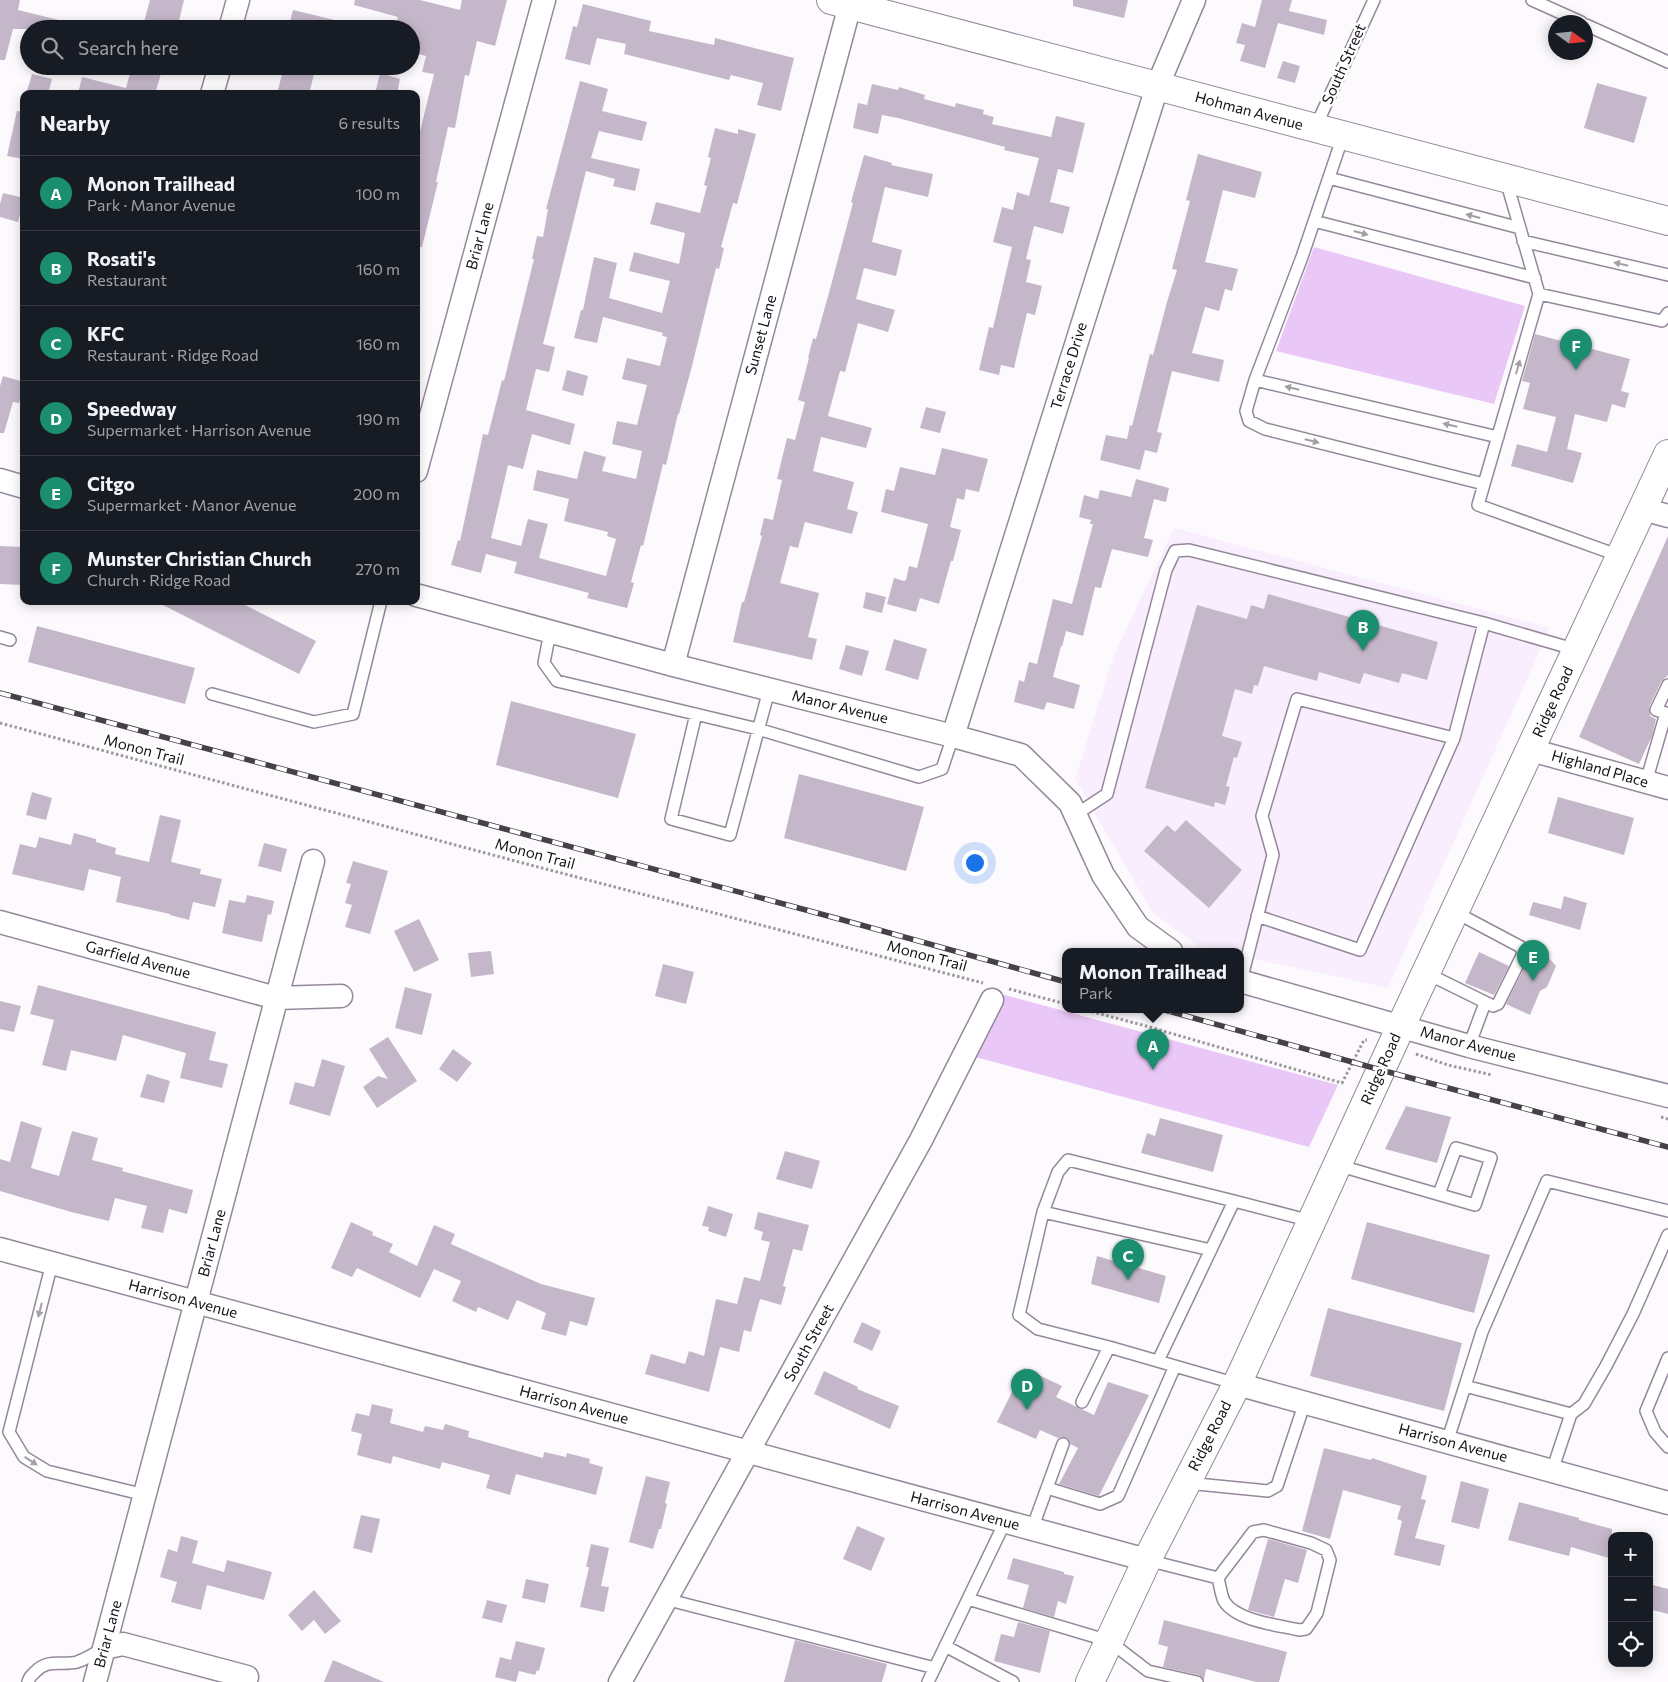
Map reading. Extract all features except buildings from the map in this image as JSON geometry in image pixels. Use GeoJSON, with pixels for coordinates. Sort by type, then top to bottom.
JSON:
{"type":"FeatureCollection","features":[{"type":"Feature","properties":{"kind":"main road","name":"Hohman Avenue"},"geometry":{"type":"LineString","coordinates":[[840,3],[1668,222]]}},
{"type":"Feature","properties":{"kind":"main road","name":"Ridge Road"},"geometry":{"type":"LineString","coordinates":[[1090,1682],[1148,1560],[1237,1384],[1620,556],[1655,512],[1668,454]]}},
{"type":"Feature","properties":{"kind":"street"},"geometry":{"type":"LineString","coordinates":[[232,20],[238,0]]}},
{"type":"Feature","properties":{"kind":"street","name":"Briar Lane"},"geometry":{"type":"LineString","coordinates":[[420,456],[544,0]]}},
{"type":"Feature","properties":{"kind":"street","name":"Terrace Drive"},"geometry":{"type":"LineString","coordinates":[[953,736],[1157,86],[1194,0]]}},
{"type":"Feature","properties":{"kind":"street","name":"Sunset Lane"},"geometry":{"type":"LineString","coordinates":[[673,665],[840,3]]}},
{"type":"Feature","properties":{"kind":"street"},"geometry":{"type":"LineString","coordinates":[[213,90],[217,75]]}},
{"type":"Feature","properties":{"kind":"street"},"geometry":{"type":"LineString","coordinates":[[0,480],[20,486]]}},
{"type":"Feature","properties":{"kind":"street","name":"Manor Avenue"},"geometry":{"type":"LineString","coordinates":[[420,596],[673,665],[1021,754],[1070,804],[1103,875],[1138,927],[1167,948]]}},
{"type":"Feature","properties":{"kind":"street","name":"Highland Place"},"geometry":{"type":"LineString","coordinates":[[1531,750],[1668,788]]}},
{"type":"Feature","properties":{"kind":"street","name":"Briar Lane"},"geometry":{"type":"LineString","coordinates":[[95,1682],[313,861]]}},
{"type":"Feature","properties":{"kind":"street","name":"Garfield Avenue"},"geometry":{"type":"LineString","coordinates":[[0,922],[276,998],[341,996]]}},
{"type":"Feature","properties":{"kind":"street","name":"Manor Avenue"},"geometry":{"type":"LineString","coordinates":[[1244,982],[1469,1046],[1668,1096]]}},
{"type":"Feature","properties":{"kind":"street","name":"South Street"},"geometry":{"type":"LineString","coordinates":[[620,1682],[921,1140],[996,991]]}},
{"type":"Feature","properties":{"kind":"street","name":"Harrison Avenue"},"geometry":{"type":"LineString","coordinates":[[0,1249],[1148,1560]]}},
{"type":"Feature","properties":{"kind":"street","name":"Harrison Avenue"},"geometry":{"type":"LineString","coordinates":[[1237,1384],[1668,1503]]}},
{"type":"Feature","properties":{"kind":"street"},"geometry":{"type":"LineString","coordinates":[[104,1648],[124,1644],[248,1677]]}},
{"type":"Feature","properties":{"kind":"lane","name":"South Street"},"geometry":{"type":"LineString","coordinates":[[1315,128],[1374,0]]}},
{"type":"Feature","properties":{"kind":"lane"},"geometry":{"type":"LineString","coordinates":[[1532,0],[1565,15]]}},
{"type":"Feature","properties":{"kind":"lane"},"geometry":{"type":"LineString","coordinates":[[1593,27],[1668,62]]}},
{"type":"Feature","properties":{"kind":"lane"},"geometry":{"type":"LineString","coordinates":[[1343,136],[1314,221],[1255,380],[1246,411],[1249,421],[1265,429],[1484,484]]}},
{"type":"Feature","properties":{"kind":"lane"},"geometry":{"type":"LineString","coordinates":[[1329,178],[1520,228]]}},
{"type":"Feature","properties":{"kind":"lane"},"geometry":{"type":"LineString","coordinates":[[1505,178],[1539,294],[1478,505],[1620,556]]}},
{"type":"Feature","properties":{"kind":"lane"},"geometry":{"type":"LineString","coordinates":[[1314,221],[1535,278]]}},
{"type":"Feature","properties":{"kind":"lane"},"geometry":{"type":"LineString","coordinates":[[1524,241],[1668,276]]}},
{"type":"Feature","properties":{"kind":"lane"},"geometry":{"type":"LineString","coordinates":[[1539,294],[1665,317]]}},
{"type":"Feature","properties":{"kind":"lane"},"geometry":{"type":"LineString","coordinates":[[1255,380],[1498,436]]}},
{"type":"Feature","properties":{"kind":"lane"},"geometry":{"type":"LineString","coordinates":[[1075,816],[1107,794],[1166,570],[1175,551],[1189,550],[1484,622],[1577,650]]}},
{"type":"Feature","properties":{"kind":"lane"},"geometry":{"type":"LineString","coordinates":[[212,694],[314,722],[353,714],[380,605]]}},
{"type":"Feature","properties":{"kind":"lane"},"geometry":{"type":"LineString","coordinates":[[1257,916],[1360,950],[1454,738],[1484,622]]}},
{"type":"Feature","properties":{"kind":"lane"},"geometry":{"type":"LineString","coordinates":[[550,632],[544,663],[557,681],[758,729],[919,777],[942,769],[953,736]]}},
{"type":"Feature","properties":{"kind":"lane"},"geometry":{"type":"LineString","coordinates":[[1646,782],[1663,742],[1666,713],[1656,710],[1668,685]]}},
{"type":"Feature","properties":{"kind":"lane"},"geometry":{"type":"LineString","coordinates":[[696,714],[671,819],[730,835],[770,690]]}},
{"type":"Feature","properties":{"kind":"lane"},"geometry":{"type":"LineString","coordinates":[[1244,969],[1273,855],[1262,816],[1297,699],[1454,738]]}},
{"type":"Feature","properties":{"kind":"lane"},"geometry":{"type":"LineString","coordinates":[[1426,973],[1493,1006],[1498,1004],[1522,954],[1521,947],[1455,912]]}},
{"type":"Feature","properties":{"kind":"lane"},"geometry":{"type":"LineString","coordinates":[[1469,1046],[1485,1003]]}},
{"type":"Feature","properties":{"kind":"lane"},"geometry":{"type":"LineString","coordinates":[[1338,1165],[1475,1205],[1491,1158],[1456,1148],[1439,1194]]}},
{"type":"Feature","properties":{"kind":"lane"},"geometry":{"type":"LineString","coordinates":[[1237,1384],[1109,1347],[1038,1329],[1019,1314],[1044,1212],[1058,1172],[1068,1160],[1311,1221]]}},
{"type":"Feature","properties":{"kind":"lane"},"geometry":{"type":"LineString","coordinates":[[1447,1442],[1482,1332],[1547,1181],[1668,1211]]}},
{"type":"Feature","properties":{"kind":"lane"},"geometry":{"type":"LineString","coordinates":[[1158,1361],[1234,1201]]}},
{"type":"Feature","properties":{"kind":"lane"},"geometry":{"type":"LineString","coordinates":[[1044,1212],[1210,1250]]}},
{"type":"Feature","properties":{"kind":"lane"},"geometry":{"type":"LineString","coordinates":[[1552,1471],[1571,1414],[1584,1404],[1606,1366],[1633,1314],[1668,1235]]}},
{"type":"Feature","properties":{"kind":"lane"},"geometry":{"type":"LineString","coordinates":[[52,1263],[9,1432],[24,1457],[47,1471],[145,1495]]}},
{"type":"Feature","properties":{"kind":"lane"},"geometry":{"type":"LineString","coordinates":[[1082,1402],[1109,1347]]}},
{"type":"Feature","properties":{"kind":"lane"},"geometry":{"type":"LineString","coordinates":[[1668,1358],[1646,1411],[1655,1432],[1668,1446]]}},
{"type":"Feature","properties":{"kind":"lane"},"geometry":{"type":"LineString","coordinates":[[1047,1488],[1100,1504],[1118,1496],[1174,1366]]}},
{"type":"Feature","properties":{"kind":"lane"},"geometry":{"type":"LineString","coordinates":[[1465,1386],[1571,1414]]}},
{"type":"Feature","properties":{"kind":"lane"},"geometry":{"type":"LineString","coordinates":[[1187,1483],[1268,1491],[1276,1486],[1305,1402]]}},
{"type":"Feature","properties":{"kind":"lane"},"geometry":{"type":"LineString","coordinates":[[1032,1529],[1063,1444]]}},
{"type":"Feature","properties":{"kind":"lane"},"geometry":{"type":"LineString","coordinates":[[928,1682],[1005,1522]]}},
{"type":"Feature","properties":{"kind":"lane"},"geometry":{"type":"LineString","coordinates":[[1264,1530],[1311,1543],[1326,1550],[1330,1560],[1317,1613],[1306,1629],[1299,1630],[1242,1617],[1223,1600],[1218,1578],[1253,1532],[1264,1530]]}},
{"type":"Feature","properties":{"kind":"lane"},"geometry":{"type":"LineString","coordinates":[[1148,1560],[1218,1578]]}},
{"type":"Feature","properties":{"kind":"lane"},"geometry":{"type":"LineString","coordinates":[[968,1598],[1109,1641],[1148,1671],[1197,1682]]}},
{"type":"Feature","properties":{"kind":"lane"},"geometry":{"type":"LineString","coordinates":[[665,1599],[935,1668]]}},
{"type":"Feature","properties":{"kind":"lane"},"geometry":{"type":"LineString","coordinates":[[945,1646],[1013,1682]]}},
{"type":"Feature","properties":{"kind":"lane"},"geometry":{"type":"LineString","coordinates":[[28,1682],[29,1678],[41,1666],[58,1662],[75,1662],[87,1658],[104,1648]]}},
{"type":"Feature","properties":{"kind":"path","name":"Monon Trail"},"geometry":{"type":"LineString","coordinates":[[0,723],[996,991],[1062,1003]]}},
{"type":"Feature","properties":{"kind":"path"},"geometry":{"type":"LineString","coordinates":[[1097,1013],[1342,1083],[1364,1040]]}},
{"type":"Feature","properties":{"kind":"path"},"geometry":{"type":"LineString","coordinates":[[1424,1057],[1448,1065]]}},
{"type":"Feature","properties":{"kind":"shaded area"},"geometry":{"type":"Polygon","coordinates":[[[1314,247],[1525,306],[1494,404],[1276,351],[1314,247]]]}},
{"type":"Feature","properties":{"kind":"shaded area"},"geometry":{"type":"Polygon","coordinates":[[[1174,528],[1550,628],[1388,988],[1244,957],[1244,948],[1207,948],[1198,946],[1152,912],[1075,779],[1114,655],[1174,528]]]}},
{"type":"Feature","properties":{"kind":"shaded area"},"geometry":{"type":"Polygon","coordinates":[[[1001,994],[1062,1010],[1062,1013],[1071,1013],[1338,1085],[1309,1147],[968,1055],[1001,994]]]}},
{"type":"Feature","properties":{"kind":"railway"},"geometry":{"type":"LineString","coordinates":[[0,693],[1062,981]]}},
{"type":"Feature","properties":{"kind":"railway"},"geometry":{"type":"LineString","coordinates":[[1175,1013],[1668,1147]]}},
{"type":"Feature","properties":{"kind":"place","name":"Munster Christian Church"},"geometry":{"type":"Point","coordinates":[1576,370]}},
{"type":"Feature","properties":{"kind":"place","name":"Rosati's"},"geometry":{"type":"Point","coordinates":[1363,651]}},
{"type":"Feature","properties":{"kind":"place","name":"Citgo"},"geometry":{"type":"Point","coordinates":[1533,981]}},
{"type":"Feature","properties":{"kind":"place","name":"Monon Trailhead"},"geometry":{"type":"Point","coordinates":[1153,1070]}},
{"type":"Feature","properties":{"kind":"place","name":"KFC"},"geometry":{"type":"Point","coordinates":[1128,1280]}},
{"type":"Feature","properties":{"kind":"place","name":"Speedway"},"geometry":{"type":"Point","coordinates":[1027,1410]}}]}
